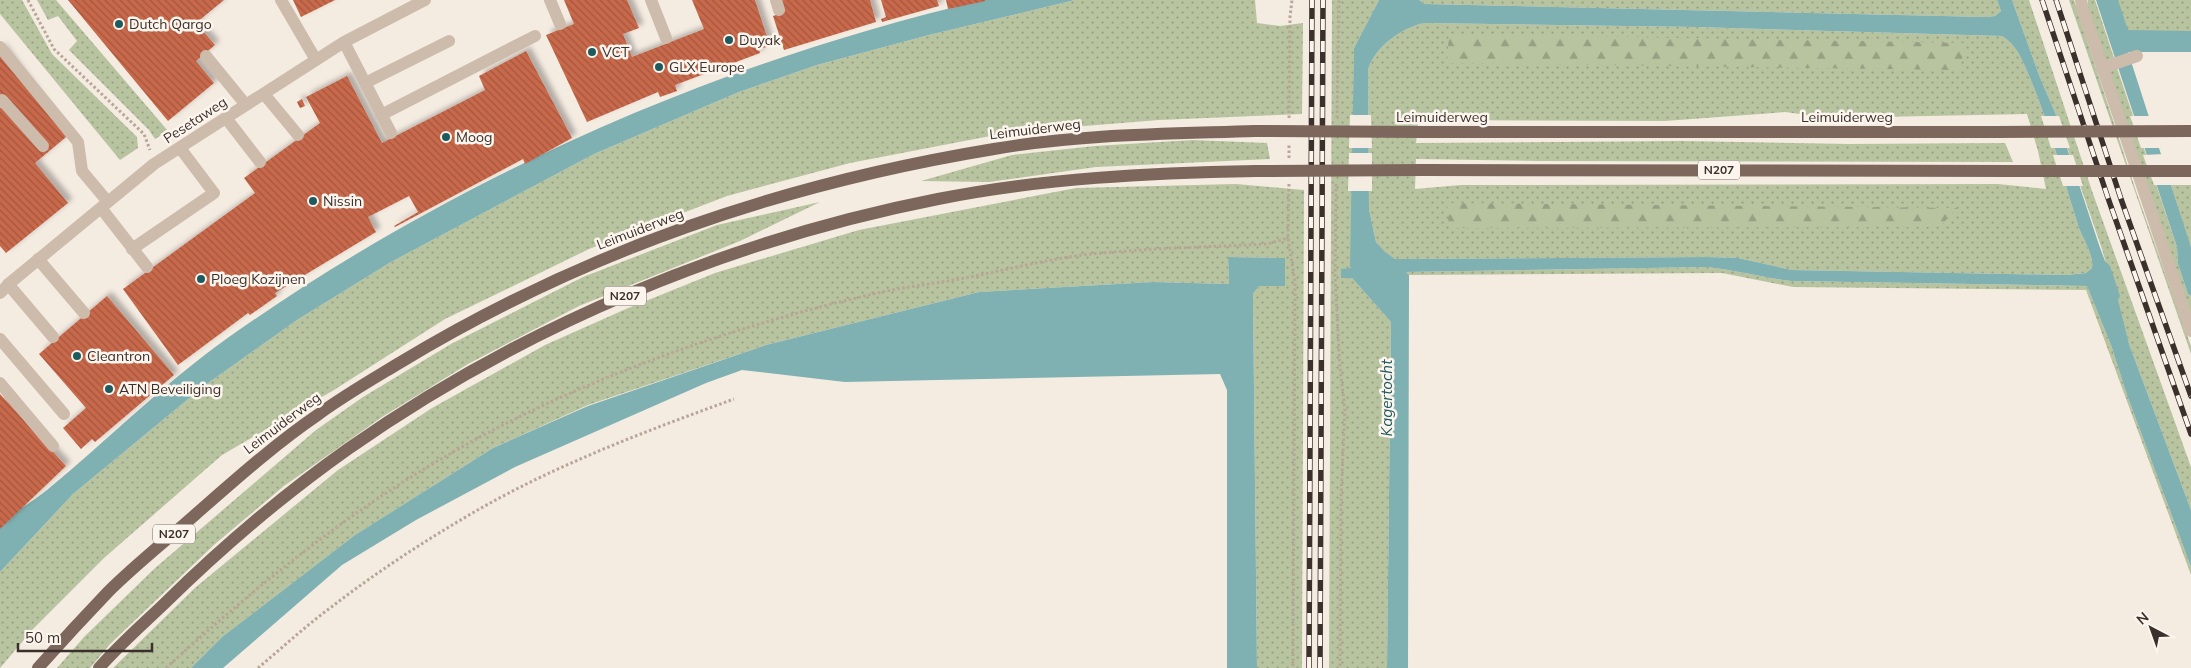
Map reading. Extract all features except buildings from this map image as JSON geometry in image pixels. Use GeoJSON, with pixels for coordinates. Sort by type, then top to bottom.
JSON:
{"type":"FeatureCollection","features":[{"type":"Feature","properties":{"kind":"main road","name":"Leimuiderweg"},"geometry":{"type":"LineString","coordinates":[[38,668],[110,590],[260,457],[320,412],[361,386],[456,329],[547,283],[647,240],[710,218],[845,178],[996,148],[1093,137],[1255,131],[2191,131]]}},
{"type":"Feature","properties":{"kind":"main road","name":"N207"},"geometry":{"type":"LineString","coordinates":[[99,668],[200,569],[269,509],[349,448],[426,400],[508,352],[608,303],[691,269],[775,240],[855,218],[940,199],[1068,180],[1154,173],[1423,170],[2191,171]]}},
{"type":"Feature","properties":{"kind":"street"},"geometry":{"type":"LineString","coordinates":[[281,0],[316,60]]}},
{"type":"Feature","properties":{"kind":"street","name":"Pesetaweg"},"geometry":{"type":"LineString","coordinates":[[4,288],[154,164],[344,42],[425,0]]}},
{"type":"Feature","properties":{"kind":"street"},"geometry":{"type":"LineString","coordinates":[[550,0],[560,24]]}},
{"type":"Feature","properties":{"kind":"street"},"geometry":{"type":"LineString","coordinates":[[651,0],[666,38]]}},
{"type":"Feature","properties":{"kind":"street"},"geometry":{"type":"LineString","coordinates":[[2081,0],[2082,7],[2108,66],[2191,331]]}},
{"type":"Feature","properties":{"kind":"street"},"geometry":{"type":"LineString","coordinates":[[381,115],[535,36]]}},
{"type":"Feature","properties":{"kind":"street"},"geometry":{"type":"LineString","coordinates":[[365,83],[449,41]]}},
{"type":"Feature","properties":{"kind":"street"},"geometry":{"type":"LineString","coordinates":[[344,42],[391,133]]}},
{"type":"Feature","properties":{"kind":"street"},"geometry":{"type":"LineString","coordinates":[[0,47],[78,142],[82,171],[132,248],[147,267]]}},
{"type":"Feature","properties":{"kind":"street"},"geometry":{"type":"LineString","coordinates":[[206,56],[246,105]]}},
{"type":"Feature","properties":{"kind":"street"},"geometry":{"type":"LineString","coordinates":[[2108,66],[2138,56]]}},
{"type":"Feature","properties":{"kind":"street"},"geometry":{"type":"LineString","coordinates":[[264,94],[298,135]]}},
{"type":"Feature","properties":{"kind":"street"},"geometry":{"type":"LineString","coordinates":[[0,102],[2,100],[43,146]]}},
{"type":"Feature","properties":{"kind":"street"},"geometry":{"type":"LineString","coordinates":[[226,118],[260,162]]}},
{"type":"Feature","properties":{"kind":"street"},"geometry":{"type":"LineString","coordinates":[[132,248],[214,193],[180,148]]}},
{"type":"Feature","properties":{"kind":"street"},"geometry":{"type":"LineString","coordinates":[[38,259],[84,313]]}},
{"type":"Feature","properties":{"kind":"street"},"geometry":{"type":"LineString","coordinates":[[4,288],[53,337]]}},
{"type":"Feature","properties":{"kind":"street"},"geometry":{"type":"LineString","coordinates":[[0,339],[64,414]]}},
{"type":"Feature","properties":{"kind":"street"},"geometry":{"type":"LineString","coordinates":[[0,383],[53,446]]}},
{"type":"Feature","properties":{"kind":"path"},"geometry":{"type":"LineString","coordinates":[[28,0],[54,49],[144,134],[154,164]]}},
{"type":"Feature","properties":{"kind":"path"},"geometry":{"type":"LineString","coordinates":[[1337,121],[1339,0]]}},
{"type":"Feature","properties":{"kind":"path"},"geometry":{"type":"LineString","coordinates":[[1336,179],[1335,276],[1340,368],[1345,410],[1341,496],[1340,668]]}},
{"type":"Feature","properties":{"kind":"path"},"geometry":{"type":"LineString","coordinates":[[166,668],[226,613],[302,552],[441,459],[561,398],[635,368],[714,338],[804,311],[884,291],[1089,255],[1267,244],[1288,238]]}},
{"type":"Feature","properties":{"kind":"path"},"geometry":{"type":"LineString","coordinates":[[1289,249],[1293,262],[1295,282],[1293,668]]}},
{"type":"Feature","properties":{"kind":"path"},"geometry":{"type":"LineString","coordinates":[[258,668],[333,605],[408,553],[484,507],[578,460],[660,426],[734,399]]}},
{"type":"Feature","properties":{"kind":"green space"},"geometry":{"type":"Polygon","coordinates":[[[0,0],[22,0],[52,54],[137,137],[138,148],[120,160],[0,14],[0,0]]]}},
{"type":"Feature","properties":{"kind":"green space"},"geometry":{"type":"Polygon","coordinates":[[[37,0],[56,0],[168,131],[155,139],[149,130],[69,50],[77,41],[58,16],[48,20],[37,0]]]}},
{"type":"Feature","properties":{"kind":"green space"},"geometry":{"type":"Polygon","coordinates":[[[1075,0],[1255,0],[1257,23],[1280,26],[1303,23],[1302,114],[1159,120],[1011,132],[850,163],[727,196],[589,249],[445,319],[334,390],[222,455],[104,558],[33,629],[0,668],[0,572],[73,494],[204,386],[297,320],[391,262],[594,154],[739,92],[817,65],[929,35],[1075,0]]]}},
{"type":"Feature","properties":{"kind":"green space"},"geometry":{"type":"Polygon","coordinates":[[[1332,0],[1379,0],[1354,48],[1352,269],[1341,269],[1341,278],[1352,278],[1391,322],[1387,668],[1329,668],[1332,0]]]}},
{"type":"Feature","properties":{"kind":"green space"},"geometry":{"type":"Polygon","coordinates":[[[1419,0],[1997,0],[2001,11],[1995,16],[1986,17],[1425,4],[1419,0]]]}},
{"type":"Feature","properties":{"kind":"green space"},"geometry":{"type":"Polygon","coordinates":[[[2012,0],[2029,0],[2092,191],[2191,467],[2191,510],[2129,344],[2102,249],[2056,115],[2039,75],[2012,0]]]}},
{"type":"Feature","properties":{"kind":"green space"},"geometry":{"type":"Polygon","coordinates":[[[2069,0],[2074,0],[2136,191],[2191,346],[2191,354],[2069,0]]]}},
{"type":"Feature","properties":{"kind":"green space"},"geometry":{"type":"Polygon","coordinates":[[[2088,0],[2095,0],[2114,58],[2104,61],[2087,6],[2088,0]]]}},
{"type":"Feature","properties":{"kind":"green space"},"geometry":{"type":"Polygon","coordinates":[[[2111,0],[2191,0],[2191,34],[2122,32],[2111,0]]]}},
{"type":"Feature","properties":{"kind":"green space"},"geometry":{"type":"Polygon","coordinates":[[[1424,23],[1695,27],[2002,36],[2010,42],[2018,53],[2038,97],[2078,225],[2090,252],[2092,268],[2086,273],[2067,275],[1792,270],[1738,258],[1707,257],[1395,259],[1385,253],[1376,242],[1369,209],[1368,70],[1377,53],[1390,39],[1416,25],[1424,23]],[[1785,112],[1665,121],[1436,120],[1419,113],[1416,143],[1682,141],[1849,144],[2005,143],[2013,162],[1416,159],[1415,189],[1461,185],[1998,184],[2046,189],[2038,151],[2027,114],[1830,118],[1785,112]]]}},
{"type":"Feature","properties":{"kind":"green space"},"geometry":{"type":"Polygon","coordinates":[[[1449,34],[1967,43],[1959,70],[1447,63],[1449,34]]]}},
{"type":"Feature","properties":{"kind":"green space"},"geometry":{"type":"Polygon","coordinates":[[[2117,68],[2177,247],[2178,264],[2188,294],[2191,296],[2191,315],[2107,71],[2117,68]]]}},
{"type":"Feature","properties":{"kind":"green space"},"geometry":{"type":"Polygon","coordinates":[[[1193,140],[1267,143],[1270,159],[1096,167],[989,182],[921,181],[1012,155],[1095,146],[1193,140]]]}},
{"type":"Feature","properties":{"kind":"green space"},"geometry":{"type":"Polygon","coordinates":[[[1236,184],[1304,190],[1302,668],[1257,668],[1253,294],[1259,286],[1285,285],[1285,258],[1228,257],[1229,284],[1153,282],[979,292],[766,345],[588,405],[493,448],[355,535],[222,637],[191,668],[113,668],[196,587],[338,470],[432,408],[545,345],[626,309],[715,273],[859,230],[1076,188],[1236,184]]]}},
{"type":"Feature","properties":{"kind":"green space"},"geometry":{"type":"Polygon","coordinates":[[[2171,185],[2191,185],[2191,247],[2189,242],[2171,185]]]}},
{"type":"Feature","properties":{"kind":"green space"},"geometry":{"type":"Polygon","coordinates":[[[820,202],[740,241],[579,306],[468,364],[382,417],[284,486],[215,544],[110,644],[90,668],[57,668],[84,637],[154,569],[316,430],[363,397],[451,344],[583,277],[717,225],[820,202]]]}},
{"type":"Feature","properties":{"kind":"green space"},"geometry":{"type":"Polygon","coordinates":[[[1447,203],[1958,208],[1939,227],[1449,228],[1447,203]]]}},
{"type":"Feature","properties":{"kind":"green space"},"geometry":{"type":"Polygon","coordinates":[[[1707,267],[1792,281],[2087,286],[2111,345],[2127,395],[2191,567],[2191,575],[2086,290],[1793,287],[1722,273],[1409,275],[1405,272],[1707,267]]]}},
{"type":"Feature","properties":{"kind":"water"},"geometry":{"type":"Polygon","coordinates":[[[984,0],[1075,0],[929,35],[817,65],[739,92],[594,154],[391,262],[297,320],[204,386],[73,494],[0,572],[0,522],[47,490],[159,392],[229,337],[316,279],[405,226],[496,177],[590,132],[686,92],[784,57],[883,26],[984,0]]]}},
{"type":"Feature","properties":{"kind":"water"},"geometry":{"type":"Polygon","coordinates":[[[1379,0],[1419,0],[1425,4],[1986,17],[1995,16],[2001,11],[1997,0],[2012,0],[2039,75],[2056,115],[2099,245],[2105,261],[2110,266],[2120,296],[2118,300],[2129,344],[2191,510],[2191,567],[2127,395],[2111,345],[2087,286],[1792,281],[1707,267],[1406,272],[1409,275],[1408,668],[1387,668],[1391,322],[1352,278],[1341,278],[1341,269],[1352,268],[1350,267],[1354,48],[1379,0]],[[1424,23],[1407,29],[1390,39],[1377,53],[1368,70],[1369,209],[1376,242],[1395,259],[1707,257],[1738,258],[1792,270],[2067,275],[2086,273],[2092,268],[2090,252],[2078,225],[2038,97],[2018,53],[2010,42],[2002,36],[1695,27],[1424,23]]]}},
{"type":"Feature","properties":{"kind":"water"},"geometry":{"type":"Polygon","coordinates":[[[2096,0],[2118,0],[2128,30],[2191,31],[2191,52],[2128,52],[2191,247],[2191,296],[2188,294],[2178,264],[2177,247],[2096,0]]]}},
{"type":"Feature","properties":{"kind":"water"},"geometry":{"type":"Polygon","coordinates":[[[1228,257],[1285,258],[1285,286],[1259,286],[1253,294],[1257,668],[1227,668],[1227,390],[1220,374],[845,382],[742,370],[706,383],[515,467],[416,520],[342,565],[223,668],[191,668],[222,637],[355,535],[493,448],[588,406],[766,345],[979,292],[1153,282],[1229,284],[1228,257]]]}},
{"type":"Feature","properties":{"kind":"pier"},"geometry":{"type":"Polygon","coordinates":[[[1350,115],[1371,115],[1372,148],[1349,148],[1350,115]]]}},
{"type":"Feature","properties":{"kind":"pier"},"geometry":{"type":"Polygon","coordinates":[[[2041,116],[2059,116],[2070,148],[2051,148],[2041,116]]]}},
{"type":"Feature","properties":{"kind":"pier"},"geometry":{"type":"Polygon","coordinates":[[[2130,116],[2151,116],[2162,148],[2141,148],[2130,116]]]}},
{"type":"Feature","properties":{"kind":"pier"},"geometry":{"type":"Polygon","coordinates":[[[1349,153],[1372,153],[1372,191],[1348,191],[1349,153]]]}},
{"type":"Feature","properties":{"kind":"pier"},"geometry":{"type":"Polygon","coordinates":[[[2164,154],[2173,185],[2154,185],[2143,155],[2164,154]]]}},
{"type":"Feature","properties":{"kind":"pier"},"geometry":{"type":"Polygon","coordinates":[[[2053,155],[2073,155],[2083,186],[2063,186],[2053,155]]]}},
{"type":"Feature","properties":{"kind":"railway"},"geometry":{"type":"LineString","coordinates":[[1309,668],[1312,0]]}},
{"type":"Feature","properties":{"kind":"railway"},"geometry":{"type":"LineString","coordinates":[[1320,668],[1323,0]]}},
{"type":"Feature","properties":{"kind":"railway"},"geometry":{"type":"LineString","coordinates":[[2042,0],[2108,198],[2191,434]]}},
{"type":"Feature","properties":{"kind":"railway"},"geometry":{"type":"LineString","coordinates":[[2056,0],[2121,199],[2191,396]]}},
{"type":"Feature","properties":{"kind":"place","name":"Dutch Qargo"},"geometry":{"type":"Point","coordinates":[119,24]}},
{"type":"Feature","properties":{"kind":"place","name":"Duyak"},"geometry":{"type":"Point","coordinates":[729,40]}},
{"type":"Feature","properties":{"kind":"place","name":"VCT"},"geometry":{"type":"Point","coordinates":[592,52]}},
{"type":"Feature","properties":{"kind":"place","name":"GLX Europe"},"geometry":{"type":"Point","coordinates":[659,67]}},
{"type":"Feature","properties":{"kind":"place","name":"Moog"},"geometry":{"type":"Point","coordinates":[446,137]}},
{"type":"Feature","properties":{"kind":"place","name":"Nissin"},"geometry":{"type":"Point","coordinates":[313,201]}},
{"type":"Feature","properties":{"kind":"place","name":"Ploeg Kozijnen"},"geometry":{"type":"Point","coordinates":[201,279]}},
{"type":"Feature","properties":{"kind":"place","name":"Cleantron"},"geometry":{"type":"Point","coordinates":[77,356]}},
{"type":"Feature","properties":{"kind":"place","name":"ATN Beveiliging"},"geometry":{"type":"Point","coordinates":[109,389]}},
{"type":"Feature","properties":{"kind":"water label","name":"Kagertocht"},"geometry":{"type":"Point","coordinates":[1387,398]}}]}
